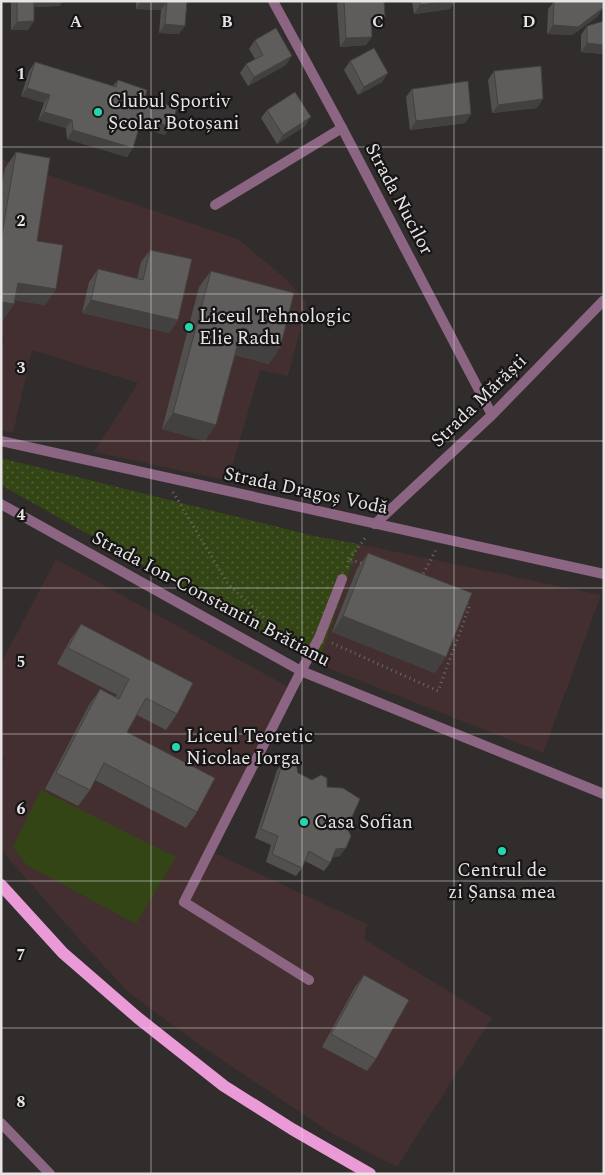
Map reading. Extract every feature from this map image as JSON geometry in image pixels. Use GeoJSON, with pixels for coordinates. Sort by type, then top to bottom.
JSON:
{"type":"FeatureCollection","features":[{"type":"Feature","properties":{"kind":"main road"},"geometry":{"type":"LineString","coordinates":[[1,885],[63,953],[138,1018],[224,1086],[370,1174]]}},
{"type":"Feature","properties":{"kind":"street","name":"Strada Nucilor"},"geometry":{"type":"LineString","coordinates":[[273,1],[342,128],[492,415]]}},
{"type":"Feature","properties":{"kind":"street"},"geometry":{"type":"LineString","coordinates":[[215,205],[342,128]]}},
{"type":"Feature","properties":{"kind":"street","name":"Strada Mărăști"},"geometry":{"type":"LineString","coordinates":[[376,524],[492,415],[604,300]]}},
{"type":"Feature","properties":{"kind":"street","name":"Strada Dragoș Vodă"},"geometry":{"type":"LineString","coordinates":[[1,441],[604,574]]}},
{"type":"Feature","properties":{"kind":"street","name":"Strada Ion-Constantin Brătianu"},"geometry":{"type":"LineString","coordinates":[[1,504],[301,671],[604,794]]}},
{"type":"Feature","properties":{"kind":"street"},"geometry":{"type":"LineString","coordinates":[[309,980],[184,902],[320,637],[342,579]]}},
{"type":"Feature","properties":{"kind":"street"},"geometry":{"type":"LineString","coordinates":[[1,1124],[50,1174]]}},
{"type":"Feature","properties":{"kind":"path"},"geometry":{"type":"LineString","coordinates":[[163,477],[228,584],[308,659]]}},
{"type":"Feature","properties":{"kind":"path"},"geometry":{"type":"LineString","coordinates":[[342,579],[350,559],[376,524]]}},
{"type":"Feature","properties":{"kind":"path"},"geometry":{"type":"LineString","coordinates":[[418,583],[442,539]]}},
{"type":"Feature","properties":{"kind":"path"},"geometry":{"type":"LineString","coordinates":[[350,559],[367,565]]}},
{"type":"Feature","properties":{"kind":"path"},"geometry":{"type":"LineString","coordinates":[[320,637],[438,691],[470,605],[462,602]]}},
{"type":"Feature","properties":{"kind":"shaded area"},"geometry":{"type":"Polygon","coordinates":[[[1,159],[238,239],[286,279],[307,303],[288,376],[260,370],[228,481],[94,452],[138,383],[32,350],[13,433],[1,430],[1,352],[5,337],[1,336],[1,159]]]}},
{"type":"Feature","properties":{"kind":"shaded area"},"geometry":{"type":"Polygon","coordinates":[[[359,544],[601,595],[543,753],[318,664],[359,544]]]}},
{"type":"Feature","properties":{"kind":"shaded area"},"geometry":{"type":"Polygon","coordinates":[[[56,559],[292,689],[206,849],[367,924],[364,939],[492,1018],[397,1167],[331,1133],[194,1041],[128,992],[1,850],[1,765],[5,759],[1,757],[1,663],[56,559]]]}},
{"type":"Feature","properties":{"kind":"green space"},"geometry":{"type":"Polygon","coordinates":[[[1,458],[314,536],[359,544],[318,664],[1,485],[1,458]]]}},
{"type":"Feature","properties":{"kind":"green space"},"geometry":{"type":"Polygon","coordinates":[[[41,790],[176,857],[136,924],[27,865],[13,847],[41,790]]]}},
{"type":"Feature","properties":{"kind":"building"},"geometry":{"type":"Polygon","coordinates":[[[17,1],[34,1],[34,21],[17,22],[17,1]]]}},
{"type":"Feature","properties":{"kind":"building"},"geometry":{"type":"Polygon","coordinates":[[[162,1],[187,1],[185,26],[165,24],[167,2],[162,1]]]}},
{"type":"Feature","properties":{"kind":"building"},"geometry":{"type":"Polygon","coordinates":[[[344,1],[384,1],[385,17],[371,18],[372,37],[346,38],[344,1]]]}},
{"type":"Feature","properties":{"kind":"building"},"geometry":{"type":"Polygon","coordinates":[[[420,1],[448,1],[420,5],[420,1]]]}},
{"type":"Feature","properties":{"kind":"building"},"geometry":{"type":"Polygon","coordinates":[[[554,1],[603,1],[603,8],[578,27],[553,25],[554,1]]]}},
{"type":"Feature","properties":{"kind":"building"},"geometry":{"type":"Polygon","coordinates":[[[604,21],[604,45],[587,43],[587,26],[604,21]]]}},
{"type":"Feature","properties":{"kind":"building"},"geometry":{"type":"Polygon","coordinates":[[[276,28],[292,56],[254,77],[246,64],[263,55],[255,40],[276,28]]]}},
{"type":"Feature","properties":{"kind":"building"},"geometry":{"type":"Polygon","coordinates":[[[374,48],[388,73],[364,87],[350,61],[374,48]]]}},
{"type":"Feature","properties":{"kind":"building","name":"Clubul Sportiv Școlar Botoșani"},"geometry":{"type":"Polygon","coordinates":[[[35,62],[116,87],[118,80],[147,90],[145,98],[177,108],[171,127],[142,118],[133,148],[73,130],[72,120],[44,112],[50,95],[27,88],[35,62]]]}},
{"type":"Feature","properties":{"kind":"building"},"geometry":{"type":"Polygon","coordinates":[[[541,66],[543,99],[498,105],[494,71],[541,66]]]}},
{"type":"Feature","properties":{"kind":"building"},"geometry":{"type":"Polygon","coordinates":[[[468,81],[471,114],[416,121],[412,89],[468,81]]]}},
{"type":"Feature","properties":{"kind":"building"},"geometry":{"type":"Polygon","coordinates":[[[295,92],[311,117],[283,135],[267,110],[295,92]]]}},
{"type":"Feature","properties":{"kind":"building"},"geometry":{"type":"Polygon","coordinates":[[[16,152],[50,158],[37,241],[63,245],[56,289],[18,283],[14,304],[1,302],[1,240],[16,152]]]}},
{"type":"Feature","properties":{"kind":"building"},"geometry":{"type":"Polygon","coordinates":[[[150,250],[192,259],[178,320],[91,300],[98,269],[143,280],[150,250]]]}},
{"type":"Feature","properties":{"kind":"building"},"geometry":{"type":"Polygon","coordinates":[[[211,271],[294,293],[280,348],[244,338],[247,329],[242,328],[216,425],[173,413],[211,271]]]}},
{"type":"Feature","properties":{"kind":"building"},"geometry":{"type":"Polygon","coordinates":[[[368,553],[472,593],[446,657],[343,616],[368,553]]]}},
{"type":"Feature","properties":{"kind":"building"},"geometry":{"type":"Polygon","coordinates":[[[81,624],[193,683],[177,714],[146,698],[127,732],[215,778],[197,812],[104,763],[90,790],[56,773],[100,689],[119,699],[129,679],[68,648],[81,624]]]}},
{"type":"Feature","properties":{"kind":"building","name":"Casa Sofian"},"geometry":{"type":"Polygon","coordinates":[[[283,762],[296,763],[298,773],[312,780],[321,775],[327,778],[327,787],[343,788],[360,799],[347,828],[351,836],[346,848],[336,849],[330,863],[309,851],[302,868],[272,854],[278,836],[261,829],[283,762]]]}},
{"type":"Feature","properties":{"kind":"building"},"geometry":{"type":"Polygon","coordinates":[[[364,975],[409,1000],[376,1059],[331,1034],[364,975]]]}},
{"type":"Feature","properties":{"kind":"place","name":"Clubul Sportiv Școlar Botoșani"},"geometry":{"type":"Point","coordinates":[98,112]}},
{"type":"Feature","properties":{"kind":"place","name":"Liceul Tehnologic Elie Radu"},"geometry":{"type":"Point","coordinates":[189,327]}},
{"type":"Feature","properties":{"kind":"place","name":"Liceul Teoretic Nicolae Iorga"},"geometry":{"type":"Point","coordinates":[176,747]}},
{"type":"Feature","properties":{"kind":"place","name":"Casa Sofian"},"geometry":{"type":"Point","coordinates":[304,822]}},
{"type":"Feature","properties":{"kind":"place","name":"Centrul de zi Șansa mea"},"geometry":{"type":"Point","coordinates":[502,851]}}]}
